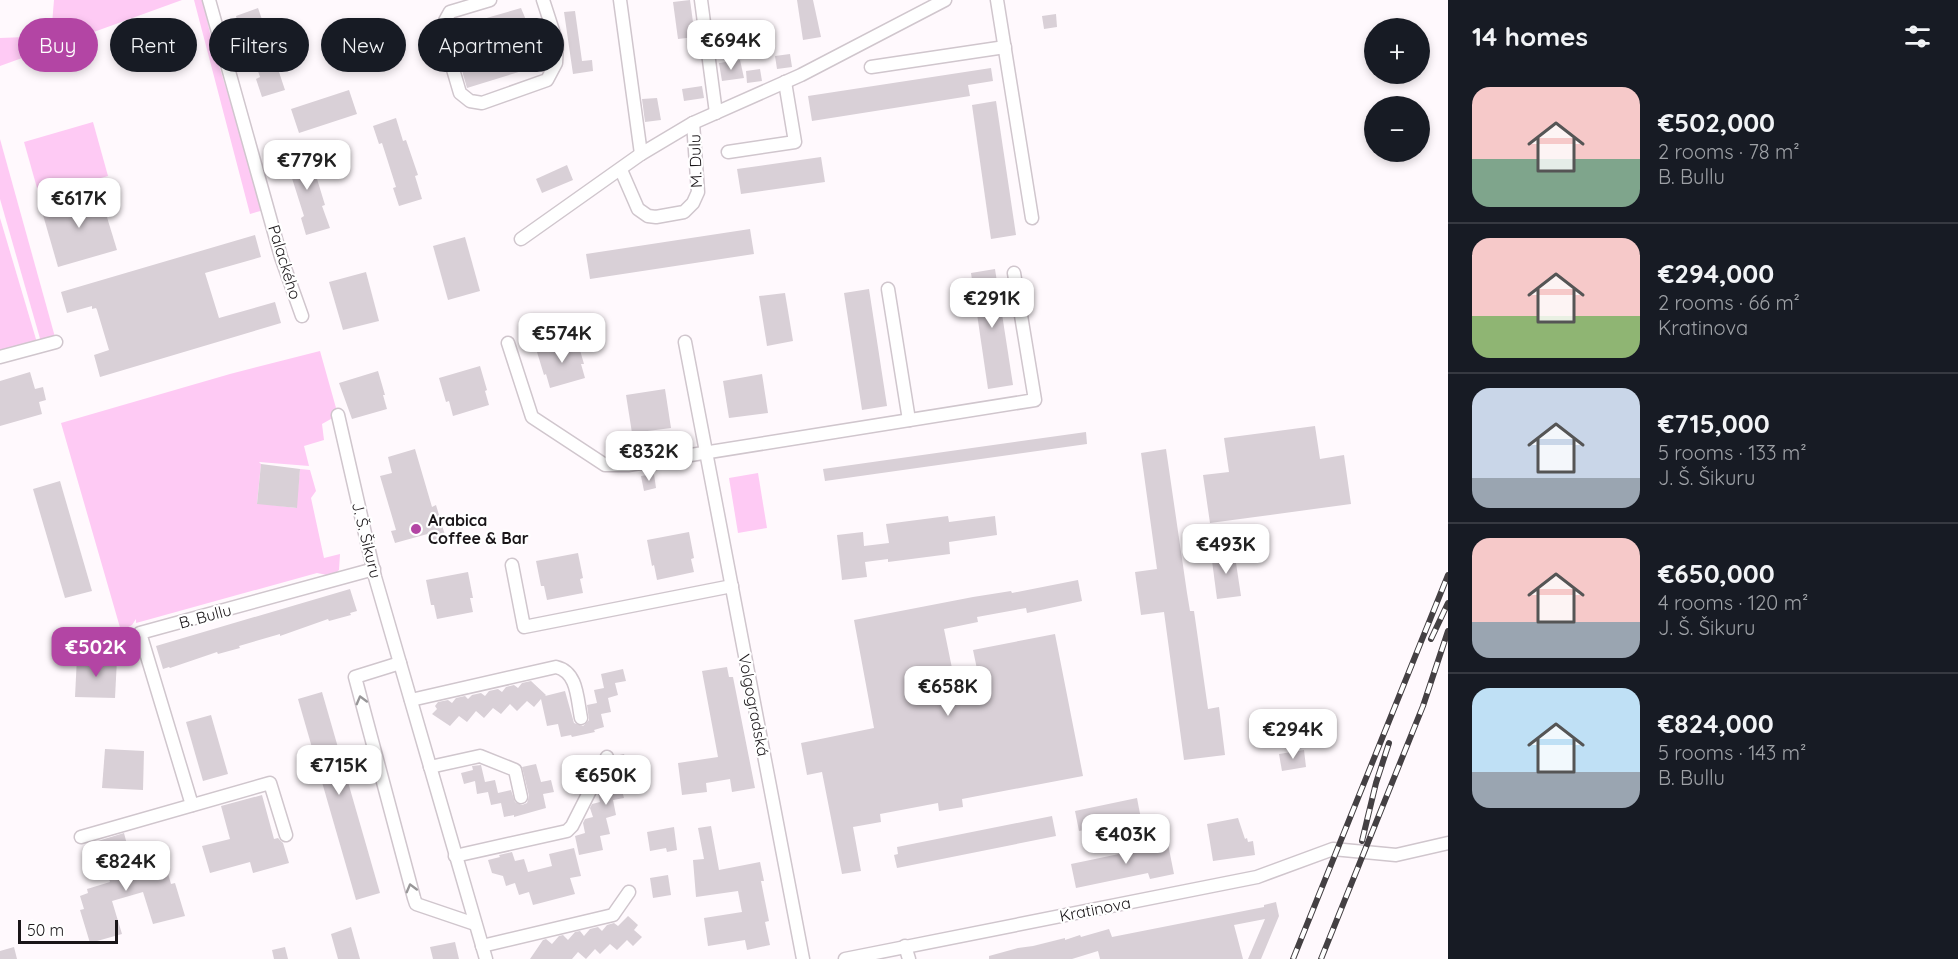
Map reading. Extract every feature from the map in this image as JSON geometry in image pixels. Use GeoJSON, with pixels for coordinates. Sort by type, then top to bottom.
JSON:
{"type":"FeatureCollection","features":[{"type":"Feature","properties":{"kind":"street","name":"Palackého"},"geometry":{"type":"LineString","coordinates":[[209,0],[281,256],[302,316]]}},
{"type":"Feature","properties":{"kind":"street"},"geometry":{"type":"LineString","coordinates":[[490,0],[450,12],[442,32],[460,93],[470,100],[482,103],[547,80],[556,63],[557,43],[543,0]]}},
{"type":"Feature","properties":{"kind":"street"},"geometry":{"type":"LineString","coordinates":[[620,0],[641,154]]}},
{"type":"Feature","properties":{"kind":"street","name":"M. Dulu"},"geometry":{"type":"LineString","coordinates":[[701,0],[716,113]]}},
{"type":"Feature","properties":{"kind":"street","name":"M. Dulu"},"geometry":{"type":"LineString","coordinates":[[521,240],[641,154],[693,123],[801,75],[945,0]]}},
{"type":"Feature","properties":{"kind":"street"},"geometry":{"type":"LineString","coordinates":[[997,0],[1032,218]]}},
{"type":"Feature","properties":{"kind":"street"},"geometry":{"type":"LineString","coordinates":[[871,67],[1005,47]]}},
{"type":"Feature","properties":{"kind":"street","name":"M. Dulu"},"geometry":{"type":"LineString","coordinates":[[728,152],[795,142],[785,82]]}},
{"type":"Feature","properties":{"kind":"street","name":"M. Dulu"},"geometry":{"type":"LineString","coordinates":[[621,170],[638,209],[648,216],[656,217],[684,212],[693,203],[698,192],[693,123]]}},
{"type":"Feature","properties":{"kind":"street"},"geometry":{"type":"LineString","coordinates":[[508,343],[532,417],[604,465],[628,465],[1035,400],[1014,273]]}},
{"type":"Feature","properties":{"kind":"street"},"geometry":{"type":"LineString","coordinates":[[888,289],[909,420]]}},
{"type":"Feature","properties":{"kind":"street"},"geometry":{"type":"LineString","coordinates":[[0,357],[56,342]]}},
{"type":"Feature","properties":{"kind":"street","name":"Volgogradská"},"geometry":{"type":"LineString","coordinates":[[685,342],[803,959]]}},
{"type":"Feature","properties":{"kind":"street","name":"J. Š. Šikuru"},"geometry":{"type":"LineString","coordinates":[[338,415],[374,569],[486,959]]}},
{"type":"Feature","properties":{"kind":"street"},"geometry":{"type":"LineString","coordinates":[[512,565],[524,627],[732,586]]}},
{"type":"Feature","properties":{"kind":"street","name":"B. Bullu"},"geometry":{"type":"LineString","coordinates":[[192,805],[140,633],[374,569]]}},
{"type":"Feature","properties":{"kind":"street"},"geometry":{"type":"LineString","coordinates":[[400,663],[355,677],[416,904],[475,924]]}},
{"type":"Feature","properties":{"kind":"street"},"geometry":{"type":"LineString","coordinates":[[411,700],[556,667],[565,669],[572,675],[581,718]]}},
{"type":"Feature","properties":{"kind":"street"},"geometry":{"type":"LineString","coordinates":[[430,767],[485,756],[515,770],[521,797]]}},
{"type":"Feature","properties":{"kind":"street"},"geometry":{"type":"LineString","coordinates":[[456,856],[567,831],[572,826],[607,757]]}},
{"type":"Feature","properties":{"kind":"street"},"geometry":{"type":"LineString","coordinates":[[81,837],[270,783],[286,835]]}},
{"type":"Feature","properties":{"kind":"street","name":"Kratinova"},"geometry":{"type":"LineString","coordinates":[[844,959],[907,953],[1257,878],[1289,867],[1316,854],[1341,849],[1396,855],[1448,843]]}},
{"type":"Feature","properties":{"kind":"street"},"geometry":{"type":"LineString","coordinates":[[482,946],[613,915],[629,892]]}},
{"type":"Feature","properties":{"kind":"shaded area"},"geometry":{"type":"Polygon","coordinates":[[[54,0],[182,0],[132,18],[110,18],[110,26],[98,30],[98,18],[52,18],[54,0]]]}},
{"type":"Feature","properties":{"kind":"shaded area"},"geometry":{"type":"Polygon","coordinates":[[[194,0],[203,0],[209,29],[209,57],[194,0]]]}},
{"type":"Feature","properties":{"kind":"shaded area"},"geometry":{"type":"Polygon","coordinates":[[[18,37],[18,59],[0,66],[0,38],[18,37]]]}},
{"type":"Feature","properties":{"kind":"shaded area"},"geometry":{"type":"Polygon","coordinates":[[[213,72],[221,72],[264,210],[250,214],[213,72]]]}},
{"type":"Feature","properties":{"kind":"shaded area"},"geometry":{"type":"Polygon","coordinates":[[[93,122],[108,176],[39,195],[24,142],[93,122]]]}},
{"type":"Feature","properties":{"kind":"shaded area"},"geometry":{"type":"Polygon","coordinates":[[[0,139],[55,337],[41,342],[0,199],[0,139]]]}},
{"type":"Feature","properties":{"kind":"shaded area"},"geometry":{"type":"Polygon","coordinates":[[[0,218],[38,346],[0,357],[0,218]]]}},
{"type":"Feature","properties":{"kind":"shaded area"},"geometry":{"type":"Polygon","coordinates":[[[320,351],[338,415],[322,424],[324,440],[304,446],[309,466],[259,462],[261,464],[257,503],[296,508],[300,469],[310,470],[316,491],[311,498],[324,558],[340,554],[339,570],[332,576],[317,573],[136,623],[136,619],[132,625],[121,631],[61,423],[230,374],[320,351]]]}},
{"type":"Feature","properties":{"kind":"shaded area"},"geometry":{"type":"Polygon","coordinates":[[[758,473],[767,528],[738,533],[729,478],[758,473]]]}},
{"type":"Feature","properties":{"kind":"building"},"geometry":{"type":"Polygon","coordinates":[[[690,0],[695,37],[678,39],[673,2],[690,0]]]}},
{"type":"Feature","properties":{"kind":"building"},"geometry":{"type":"Polygon","coordinates":[[[797,0],[813,0],[821,37],[803,40],[797,0]]]}},
{"type":"Feature","properties":{"kind":"building"},"geometry":{"type":"Polygon","coordinates":[[[258,8],[261,18],[237,18],[236,16],[258,8]]]}},
{"type":"Feature","properties":{"kind":"building"},"geometry":{"type":"Polygon","coordinates":[[[521,8],[525,18],[486,18],[521,8]]]}},
{"type":"Feature","properties":{"kind":"building"},"geometry":{"type":"Polygon","coordinates":[[[575,11],[582,61],[592,60],[593,71],[573,74],[564,12],[575,11]]]}},
{"type":"Feature","properties":{"kind":"building"},"geometry":{"type":"Polygon","coordinates":[[[1056,14],[1057,27],[1044,29],[1042,16],[1056,14]]]}},
{"type":"Feature","properties":{"kind":"building"},"geometry":{"type":"Polygon","coordinates":[[[790,54],[792,67],[777,69],[775,56],[790,54]]]}},
{"type":"Feature","properties":{"kind":"building"},"geometry":{"type":"Polygon","coordinates":[[[740,60],[744,78],[722,81],[719,63],[740,60]]]}},
{"type":"Feature","properties":{"kind":"building"},"geometry":{"type":"Polygon","coordinates":[[[991,68],[993,81],[968,85],[970,96],[812,121],[808,96],[991,68]]]}},
{"type":"Feature","properties":{"kind":"building"},"geometry":{"type":"Polygon","coordinates":[[[760,69],[762,81],[747,83],[746,71],[760,69]]]}},
{"type":"Feature","properties":{"kind":"building"},"geometry":{"type":"Polygon","coordinates":[[[258,72],[279,72],[285,90],[262,97],[256,79],[260,77],[258,72]]]}},
{"type":"Feature","properties":{"kind":"building"},"geometry":{"type":"Polygon","coordinates":[[[462,72],[519,72],[467,88],[462,72]]]}},
{"type":"Feature","properties":{"kind":"building"},"geometry":{"type":"Polygon","coordinates":[[[702,86],[704,98],[684,101],[682,89],[702,86]]]}},
{"type":"Feature","properties":{"kind":"building"},"geometry":{"type":"Polygon","coordinates":[[[349,90],[357,114],[299,133],[291,109],[349,90]]]}},
{"type":"Feature","properties":{"kind":"building"},"geometry":{"type":"Polygon","coordinates":[[[657,98],[661,120],[645,122],[642,99],[657,98]]]}},
{"type":"Feature","properties":{"kind":"building"},"geometry":{"type":"Polygon","coordinates":[[[996,101],[1016,235],[991,239],[972,105],[996,101]]]}},
{"type":"Feature","properties":{"kind":"building"},"geometry":{"type":"Polygon","coordinates":[[[396,118],[418,175],[415,176],[422,199],[399,206],[393,188],[396,187],[382,143],[379,144],[373,126],[396,118]]]}},
{"type":"Feature","properties":{"kind":"building"},"geometry":{"type":"Polygon","coordinates":[[[304,148],[311,170],[314,169],[325,205],[322,206],[330,228],[306,235],[301,218],[304,216],[290,172],[286,173],[281,155],[304,148]]]}},
{"type":"Feature","properties":{"kind":"building"},"geometry":{"type":"Polygon","coordinates":[[[821,157],[825,182],[741,194],[737,169],[821,157]]]}},
{"type":"Feature","properties":{"kind":"building"},"geometry":{"type":"Polygon","coordinates":[[[567,165],[573,180],[542,193],[536,179],[567,165]]]}},
{"type":"Feature","properties":{"kind":"building"},"geometry":{"type":"Polygon","coordinates":[[[99,191],[117,250],[58,267],[41,208],[99,191]]]}},
{"type":"Feature","properties":{"kind":"building"},"geometry":{"type":"Polygon","coordinates":[[[750,229],[754,254],[590,279],[586,254],[750,229]]]}},
{"type":"Feature","properties":{"kind":"building"},"geometry":{"type":"Polygon","coordinates":[[[255,235],[261,257],[205,273],[219,318],[275,302],[281,323],[100,377],[94,355],[109,350],[97,310],[92,309],[92,306],[67,313],[61,292],[255,235]]]}},
{"type":"Feature","properties":{"kind":"building"},"geometry":{"type":"Polygon","coordinates":[[[465,237],[480,291],[448,300],[433,246],[465,237]]]}},
{"type":"Feature","properties":{"kind":"building"},"geometry":{"type":"Polygon","coordinates":[[[995,269],[1013,385],[988,389],[971,273],[995,269]]]}},
{"type":"Feature","properties":{"kind":"building"},"geometry":{"type":"Polygon","coordinates":[[[366,272],[379,321],[343,330],[329,282],[366,272]]]}},
{"type":"Feature","properties":{"kind":"building"},"geometry":{"type":"Polygon","coordinates":[[[869,289],[887,406],[862,410],[844,293],[869,289]]]}},
{"type":"Feature","properties":{"kind":"building"},"geometry":{"type":"Polygon","coordinates":[[[785,293],[793,341],[767,346],[759,296],[785,293]]]}},
{"type":"Feature","properties":{"kind":"building"},"geometry":{"type":"Polygon","coordinates":[[[577,340],[584,364],[581,364],[585,378],[550,388],[537,352],[577,340]]]}},
{"type":"Feature","properties":{"kind":"building"},"geometry":{"type":"Polygon","coordinates":[[[480,366],[489,405],[453,416],[439,378],[480,366]]]}},
{"type":"Feature","properties":{"kind":"building"},"geometry":{"type":"Polygon","coordinates":[[[378,371],[387,409],[352,419],[339,383],[378,371]]]}},
{"type":"Feature","properties":{"kind":"building"},"geometry":{"type":"Polygon","coordinates":[[[30,372],[35,389],[43,387],[46,400],[39,402],[42,414],[0,426],[0,381],[30,372]]]}},
{"type":"Feature","properties":{"kind":"building"},"geometry":{"type":"Polygon","coordinates":[[[762,374],[768,413],[729,418],[723,381],[762,374]]]}},
{"type":"Feature","properties":{"kind":"building"},"geometry":{"type":"Polygon","coordinates":[[[665,389],[671,428],[632,433],[626,395],[665,389]]]}},
{"type":"Feature","properties":{"kind":"building"},"geometry":{"type":"Polygon","coordinates":[[[1315,426],[1320,459],[1344,455],[1351,504],[1210,523],[1203,475],[1229,472],[1224,438],[1315,426]]]}},
{"type":"Feature","properties":{"kind":"building"},"geometry":{"type":"Polygon","coordinates":[[[1086,432],[1087,444],[825,481],[823,469],[1086,432]]]}},
{"type":"Feature","properties":{"kind":"building"},"geometry":{"type":"Polygon","coordinates":[[[415,449],[432,507],[436,505],[447,542],[434,546],[431,533],[395,543],[391,531],[396,530],[380,476],[392,473],[388,457],[415,449]]]}},
{"type":"Feature","properties":{"kind":"building"},"geometry":{"type":"Polygon","coordinates":[[[1166,449],[1187,593],[1190,611],[1194,611],[1208,709],[1219,707],[1225,755],[1184,760],[1164,612],[1141,615],[1135,572],[1157,569],[1141,453],[1166,449]]]}},
{"type":"Feature","properties":{"kind":"building"},"geometry":{"type":"Polygon","coordinates":[[[261,464],[300,469],[297,508],[257,504],[261,464]]]}},
{"type":"Feature","properties":{"kind":"building"},"geometry":{"type":"Polygon","coordinates":[[[654,474],[656,488],[644,491],[641,476],[654,474]]]}},
{"type":"Feature","properties":{"kind":"building"},"geometry":{"type":"Polygon","coordinates":[[[60,481],[92,591],[65,598],[33,489],[60,481]]]}},
{"type":"Feature","properties":{"kind":"building"},"geometry":{"type":"Polygon","coordinates":[[[948,516],[949,522],[995,516],[997,535],[949,542],[950,554],[888,562],[888,559],[865,562],[867,577],[842,580],[837,535],[863,532],[864,546],[889,543],[886,524],[948,516]]]}},
{"type":"Feature","properties":{"kind":"building"},"geometry":{"type":"Polygon","coordinates":[[[689,532],[694,572],[657,580],[647,540],[689,532]]]}},
{"type":"Feature","properties":{"kind":"building"},"geometry":{"type":"Polygon","coordinates":[[[1234,550],[1241,596],[1217,599],[1211,553],[1234,550]]]}},
{"type":"Feature","properties":{"kind":"building"},"geometry":{"type":"Polygon","coordinates":[[[578,553],[583,578],[580,579],[583,593],[547,600],[544,586],[541,586],[536,561],[578,553]]]}},
{"type":"Feature","properties":{"kind":"building"},"geometry":{"type":"Polygon","coordinates":[[[468,572],[473,612],[437,619],[434,605],[431,605],[426,580],[468,572]]]}},
{"type":"Feature","properties":{"kind":"building"},"geometry":{"type":"Polygon","coordinates":[[[1078,580],[1082,601],[1027,613],[1026,608],[977,617],[978,622],[944,629],[953,673],[977,669],[973,650],[1055,634],[1083,776],[962,799],[963,807],[939,811],[938,803],[880,814],[881,822],[853,827],[861,871],[842,874],[822,772],[807,775],[801,743],[874,728],[854,620],[1078,580]]]}},
{"type":"Feature","properties":{"kind":"building"},"geometry":{"type":"Polygon","coordinates":[[[350,589],[357,611],[350,613],[351,615],[329,621],[328,619],[280,636],[280,634],[239,646],[240,648],[218,654],[217,652],[163,669],[156,646],[350,589]]]}},
{"type":"Feature","properties":{"kind":"building"},"geometry":{"type":"Polygon","coordinates":[[[77,657],[117,659],[115,698],[75,697],[77,657]]]}},
{"type":"Feature","properties":{"kind":"building"},"geometry":{"type":"Polygon","coordinates":[[[727,667],[729,677],[733,677],[755,788],[732,792],[730,779],[706,783],[707,792],[682,795],[678,763],[718,757],[702,671],[727,667]]]}},
{"type":"Feature","properties":{"kind":"building"},"geometry":{"type":"Polygon","coordinates":[[[623,669],[626,681],[615,683],[618,695],[608,698],[611,712],[601,714],[604,727],[594,730],[595,732],[561,737],[558,724],[547,726],[541,699],[534,707],[527,701],[517,711],[510,704],[501,714],[493,708],[484,718],[476,711],[467,722],[459,716],[450,726],[432,714],[437,709],[435,706],[438,702],[448,700],[452,703],[456,698],[465,696],[468,699],[472,695],[481,693],[485,696],[489,691],[498,689],[502,692],[506,687],[514,685],[518,688],[522,683],[531,681],[545,696],[565,691],[574,723],[583,726],[589,720],[587,705],[597,703],[594,690],[604,688],[601,674],[623,669]]]}},
{"type":"Feature","properties":{"kind":"building"},"geometry":{"type":"Polygon","coordinates":[[[322,692],[380,893],[356,900],[298,699],[322,692]]]}},
{"type":"Feature","properties":{"kind":"building"},"geometry":{"type":"Polygon","coordinates":[[[211,715],[228,774],[203,781],[186,722],[211,715]]]}},
{"type":"Feature","properties":{"kind":"building"},"geometry":{"type":"Polygon","coordinates":[[[105,749],[144,751],[143,790],[102,788],[105,749]]]}},
{"type":"Feature","properties":{"kind":"building"},"geometry":{"type":"Polygon","coordinates":[[[1304,750],[1306,767],[1282,771],[1279,754],[1304,750]]]}},
{"type":"Feature","properties":{"kind":"building"},"geometry":{"type":"Polygon","coordinates":[[[624,754],[626,760],[636,757],[639,768],[628,770],[632,784],[621,787],[624,798],[613,800],[616,815],[606,818],[610,834],[600,836],[603,850],[579,855],[575,836],[585,833],[583,823],[585,819],[593,817],[590,808],[592,804],[600,802],[598,793],[601,787],[608,785],[606,777],[614,770],[612,764],[615,756],[624,754]]]}},
{"type":"Feature","properties":{"kind":"building"},"geometry":{"type":"Polygon","coordinates":[[[536,764],[541,782],[551,780],[554,792],[543,794],[546,808],[514,817],[514,815],[504,817],[501,803],[491,805],[488,792],[477,794],[475,781],[464,784],[461,773],[473,770],[472,766],[481,765],[485,782],[495,780],[498,793],[511,790],[515,802],[522,805],[527,803],[529,796],[522,767],[536,764]]]}},
{"type":"Feature","properties":{"kind":"building"},"geometry":{"type":"Polygon","coordinates":[[[262,795],[274,839],[278,838],[283,843],[289,863],[253,873],[250,862],[210,873],[202,846],[230,839],[221,806],[262,795]]]}},
{"type":"Feature","properties":{"kind":"building"},"geometry":{"type":"Polygon","coordinates":[[[1137,798],[1141,819],[1079,831],[1075,811],[1137,798]]]}},
{"type":"Feature","properties":{"kind":"building"},"geometry":{"type":"Polygon","coordinates":[[[1052,816],[1056,836],[897,868],[894,855],[898,854],[897,847],[1052,816]]]}},
{"type":"Feature","properties":{"kind":"building"},"geometry":{"type":"Polygon","coordinates":[[[1238,818],[1245,839],[1247,838],[1248,842],[1253,841],[1255,855],[1213,861],[1207,824],[1238,818]]]}},
{"type":"Feature","properties":{"kind":"building"},"geometry":{"type":"Polygon","coordinates":[[[711,826],[719,870],[760,862],[764,881],[761,881],[769,921],[765,922],[770,945],[747,950],[745,940],[708,946],[704,918],[742,912],[738,891],[696,897],[693,860],[704,859],[698,828],[711,826]]]}},
{"type":"Feature","properties":{"kind":"building"},"geometry":{"type":"Polygon","coordinates":[[[674,827],[677,850],[667,852],[666,848],[650,851],[647,832],[674,827]]]}},
{"type":"Feature","properties":{"kind":"building"},"geometry":{"type":"Polygon","coordinates":[[[124,833],[135,875],[158,868],[160,872],[167,870],[171,884],[175,883],[185,916],[153,924],[143,892],[112,901],[122,934],[90,943],[80,910],[84,909],[80,896],[88,893],[87,889],[110,882],[104,862],[102,863],[98,841],[124,833]]]}},
{"type":"Feature","properties":{"kind":"building"},"geometry":{"type":"Polygon","coordinates":[[[1167,839],[1174,874],[1150,879],[1148,873],[1076,888],[1071,864],[1143,849],[1142,844],[1167,839]]]}},
{"type":"Feature","properties":{"kind":"building"},"geometry":{"type":"Polygon","coordinates":[[[574,848],[581,876],[570,878],[575,894],[533,905],[529,892],[519,895],[515,883],[506,886],[503,876],[492,873],[488,860],[512,852],[515,861],[524,859],[528,872],[552,866],[549,854],[574,848]]]}},
{"type":"Feature","properties":{"kind":"building"},"geometry":{"type":"Polygon","coordinates":[[[668,875],[671,895],[653,898],[650,878],[668,875]]]}},
{"type":"Feature","properties":{"kind":"building"},"geometry":{"type":"Polygon","coordinates":[[[1276,902],[1279,916],[1261,959],[1248,959],[1265,919],[1234,925],[1243,959],[1100,959],[1098,951],[1072,959],[989,959],[989,956],[1018,948],[1065,938],[1065,940],[1080,935],[1081,937],[1109,929],[1112,937],[1264,907],[1264,905],[1276,902]]]}},
{"type":"Feature","properties":{"kind":"building"},"geometry":{"type":"Polygon","coordinates":[[[628,916],[638,925],[634,930],[642,937],[633,946],[627,940],[617,950],[610,944],[600,954],[595,949],[586,959],[578,952],[572,959],[530,959],[543,940],[546,939],[552,944],[559,936],[563,935],[568,940],[575,932],[580,931],[584,936],[590,929],[598,927],[602,931],[607,925],[614,923],[618,926],[628,916]]]}},
{"type":"Feature","properties":{"kind":"building"},"geometry":{"type":"Polygon","coordinates":[[[351,927],[360,959],[338,959],[331,934],[351,927]]]}},
{"type":"Feature","properties":{"kind":"building"},"geometry":{"type":"Polygon","coordinates":[[[455,942],[459,959],[433,959],[430,947],[455,942]]]}},
{"type":"Feature","properties":{"kind":"building"},"geometry":{"type":"Polygon","coordinates":[[[14,947],[17,959],[0,959],[0,951],[14,947]]]}},
{"type":"Feature","properties":{"kind":"building"},"geometry":{"type":"Polygon","coordinates":[[[285,947],[288,959],[274,959],[272,950],[285,947]]]}},
{"type":"Feature","properties":{"kind":"railway"},"geometry":{"type":"LineString","coordinates":[[1293,959],[1448,575]]}},
{"type":"Feature","properties":{"kind":"railway"},"geometry":{"type":"LineString","coordinates":[[1431,639],[1448,603]]}},
{"type":"Feature","properties":{"kind":"railway"},"geometry":{"type":"LineString","coordinates":[[1321,959],[1423,706],[1448,631]]}},
{"type":"Feature","properties":{"kind":"railway"},"geometry":{"type":"LineString","coordinates":[[1362,841],[1376,783],[1389,743]]}},
{"type":"Feature","properties":{"kind":"place","name":"Arabica Coffee & Bar"},"geometry":{"type":"Point","coordinates":[416,529]}}]}
